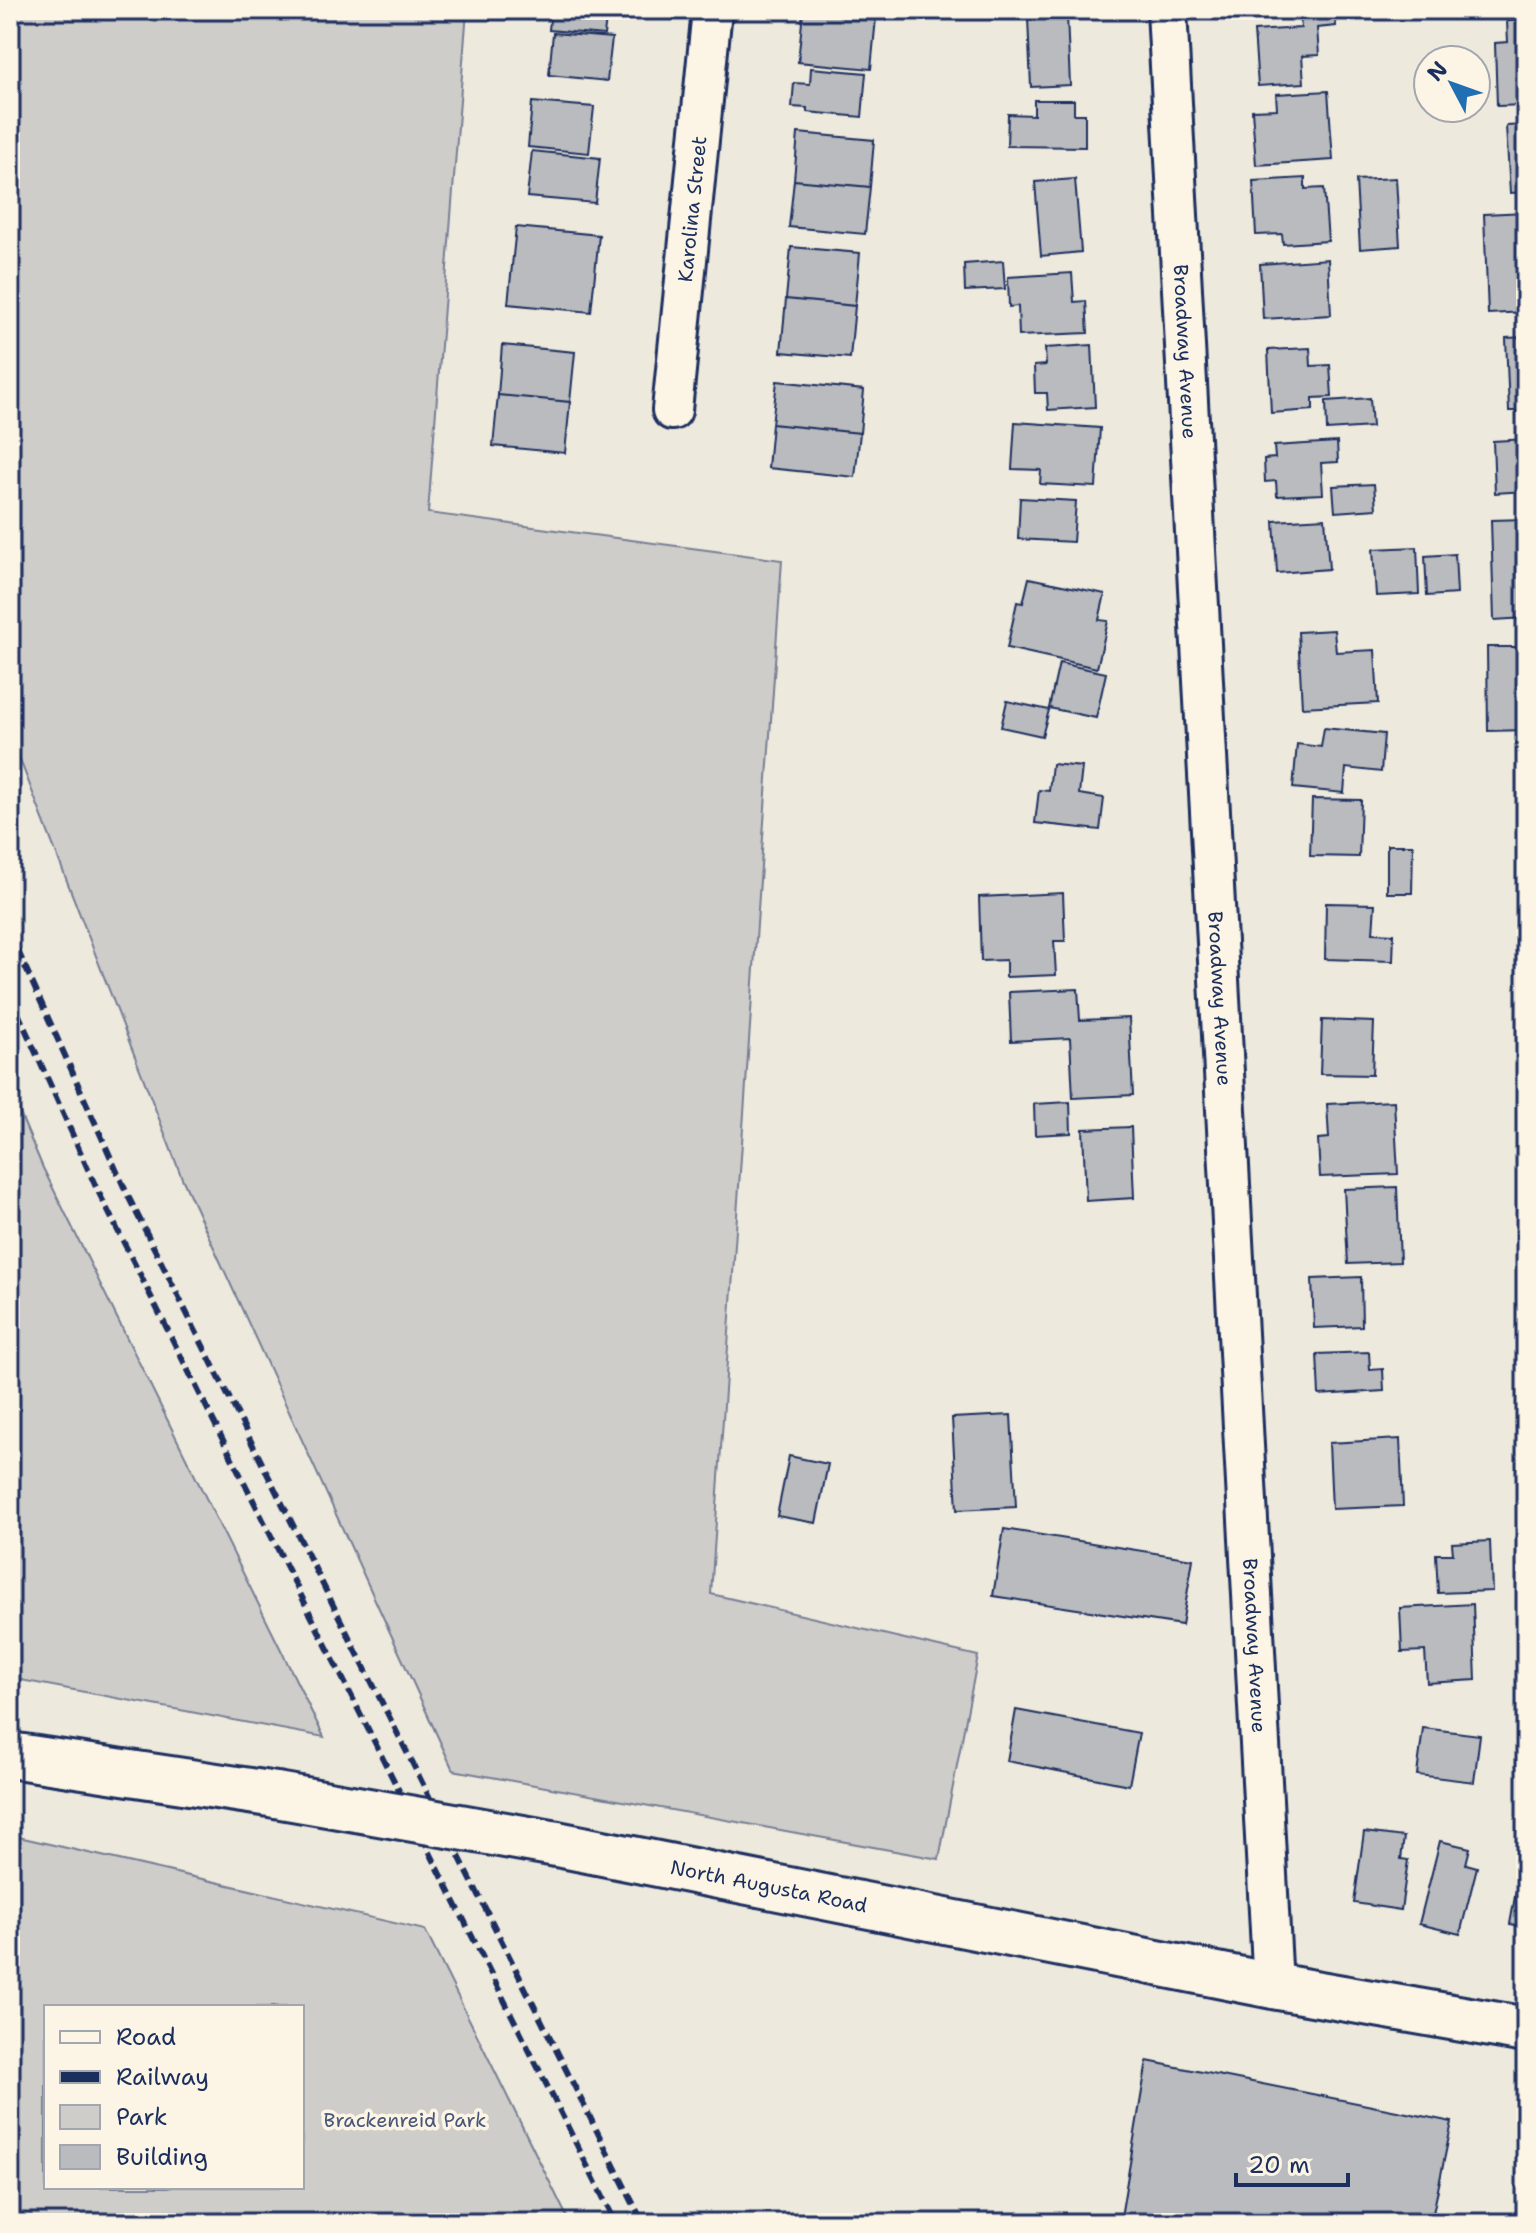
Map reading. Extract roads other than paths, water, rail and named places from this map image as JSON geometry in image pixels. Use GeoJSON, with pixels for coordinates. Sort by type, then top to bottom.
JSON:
{"type":"FeatureCollection","features":[{"type":"Feature","properties":{"kind":"main road","name":"North Augusta Road"},"geometry":{"type":"LineString","coordinates":[[10,1755],[276,1795],[557,1844],[1273,1986],[1526,2030]]}},
{"type":"Feature","properties":{"kind":"street","name":"Karolina Street"},"geometry":{"type":"LineString","coordinates":[[672,410],[712,10]]}},
{"type":"Feature","properties":{"kind":"street","name":"Broadway Avenue"},"geometry":{"type":"LineString","coordinates":[[1167,10],[1273,1986]]}},
{"type":"Feature","properties":{"kind":"railway"},"geometry":{"type":"LineString","coordinates":[[10,933],[128,1196],[643,2223]]}},
{"type":"Feature","properties":{"kind":"railway"},"geometry":{"type":"LineString","coordinates":[[10,995],[96,1187],[616,2223]]}},
{"type":"Feature","properties":{"kind":"park label","name":"Brackenreid Park"},"geometry":{"type":"Point","coordinates":[405,2120]}}]}
